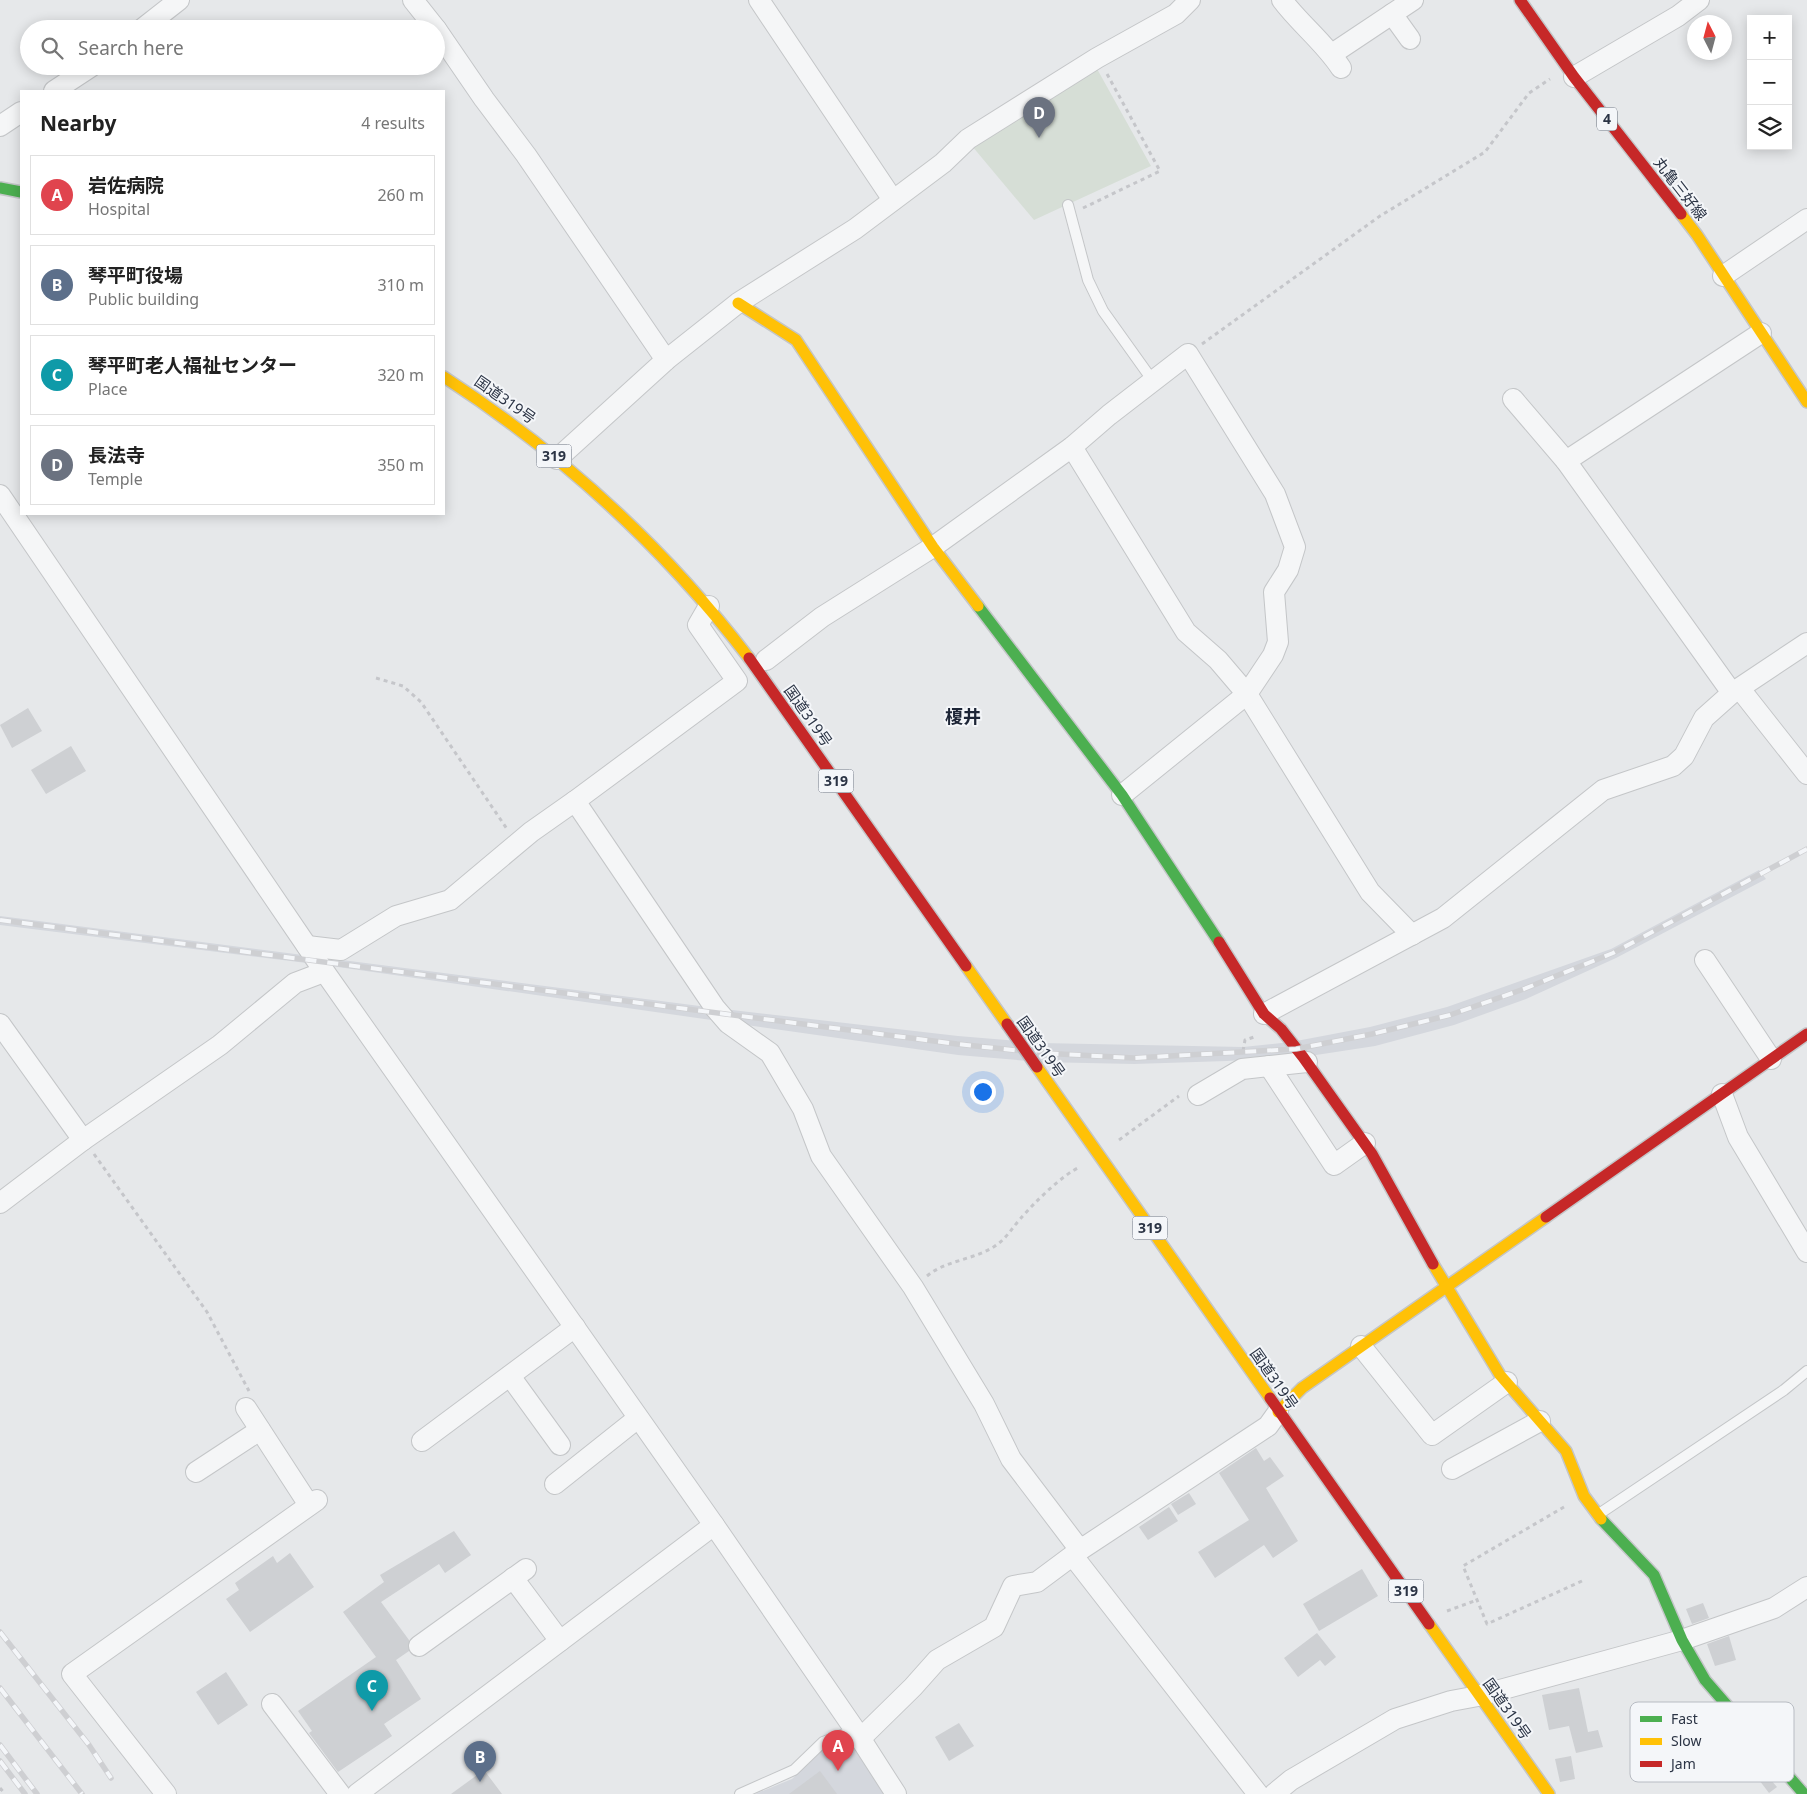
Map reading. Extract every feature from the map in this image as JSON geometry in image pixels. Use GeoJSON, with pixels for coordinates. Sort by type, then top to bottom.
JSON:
{"type":"FeatureCollection","features":[{"type":"Feature","properties":{"kind":"main road","name":"丸亀三好線"},"geometry":{"type":"LineString","coordinates":[[1520,0],[1571,72],[1697,235],[1807,402]]}},
{"type":"Feature","properties":{"kind":"main road"},"geometry":{"type":"LineString","coordinates":[[0,188],[20,192]]}},
{"type":"Feature","properties":{"kind":"main road"},"geometry":{"type":"LineString","coordinates":[[738,303],[796,340],[933,546],[1122,795],[1199,910],[1264,1014],[1281,1029],[1307,1062],[1365,1144],[1445,1286],[1507,1382],[1566,1451],[1584,1496],[1608,1528],[1654,1575],[1682,1640],[1705,1680],[1726,1702]]}},
{"type":"Feature","properties":{"kind":"main road","name":"国道319号"},"geometry":{"type":"LineString","coordinates":[[445,378],[488,405],[557,459],[654,547],[709,606],[748,657],[1478,1696],[1549,1794]]}},
{"type":"Feature","properties":{"kind":"main road"},"geometry":{"type":"LineString","coordinates":[[1278,1412],[1302,1388],[1807,1034]]}},
{"type":"Feature","properties":{"kind":"main road"},"geometry":{"type":"LineString","coordinates":[[1794,1774],[1803,1784]]}},
{"type":"Feature","properties":{"kind":"street"},"geometry":{"type":"LineString","coordinates":[[153,20],[179,0]]}},
{"type":"Feature","properties":{"kind":"street"},"geometry":{"type":"LineString","coordinates":[[413,0],[429,20]]}},
{"type":"Feature","properties":{"kind":"street"},"geometry":{"type":"LineString","coordinates":[[758,0],[893,200]]}},
{"type":"Feature","properties":{"kind":"street"},"geometry":{"type":"LineString","coordinates":[[557,459],[666,360],[738,303],[855,229],[943,163],[968,139],[1097,58],[1176,14],[1190,0]]}},
{"type":"Feature","properties":{"kind":"street"},"geometry":{"type":"LineString","coordinates":[[1282,10],[1336,61],[1392,14],[1413,0]]}},
{"type":"Feature","properties":{"kind":"street"},"geometry":{"type":"LineString","coordinates":[[1571,72],[1678,16],[1699,0]]}},
{"type":"Feature","properties":{"kind":"street"},"geometry":{"type":"LineString","coordinates":[[1392,14],[1410,39]]}},
{"type":"Feature","properties":{"kind":"street"},"geometry":{"type":"LineString","coordinates":[[445,42],[559,202],[666,360]]}},
{"type":"Feature","properties":{"kind":"street"},"geometry":{"type":"LineString","coordinates":[[56,90],[78,75]]}},
{"type":"Feature","properties":{"kind":"street"},"geometry":{"type":"LineString","coordinates":[[0,126],[20,113]]}},
{"type":"Feature","properties":{"kind":"street"},"geometry":{"type":"LineString","coordinates":[[1723,276],[1807,219]]}},
{"type":"Feature","properties":{"kind":"street"},"geometry":{"type":"LineString","coordinates":[[1566,461],[1761,333]]}},
{"type":"Feature","properties":{"kind":"street"},"geometry":{"type":"LineString","coordinates":[[766,660],[822,617],[933,546],[1072,447],[1188,354],[1275,494],[1295,547],[1288,570],[1274,592],[1278,642],[1276,649],[1247,694],[1122,795]]}},
{"type":"Feature","properties":{"kind":"street"},"geometry":{"type":"LineString","coordinates":[[1513,399],[1566,461],[1736,691],[1807,774]]}},
{"type":"Feature","properties":{"kind":"street"},"geometry":{"type":"LineString","coordinates":[[1072,447],[1186,632],[1218,660],[1247,694],[1370,892],[1412,935]]}},
{"type":"Feature","properties":{"kind":"street"},"geometry":{"type":"LineString","coordinates":[[0,494],[324,972],[714,1525],[858,1735],[896,1794]]}},
{"type":"Feature","properties":{"kind":"street"},"geometry":{"type":"LineString","coordinates":[[307,946],[342,950],[396,916],[450,900],[517,844],[737,680],[698,625],[709,606]]}},
{"type":"Feature","properties":{"kind":"street"},"geometry":{"type":"LineString","coordinates":[[1264,1014],[1443,918],[1603,790],[1673,766],[1684,756],[1704,718],[1736,691],[1807,643]]}},
{"type":"Feature","properties":{"kind":"street"},"geometry":{"type":"LineString","coordinates":[[575,801],[716,1008],[728,1023],[770,1052],[803,1109],[821,1156],[913,1287],[984,1404],[1011,1459],[1076,1553],[1258,1794]]}},
{"type":"Feature","properties":{"kind":"street"},"geometry":{"type":"LineString","coordinates":[[1705,960],[1771,1059]]}},
{"type":"Feature","properties":{"kind":"street"},"geometry":{"type":"LineString","coordinates":[[0,1203],[83,1140],[220,1045],[295,983],[324,972]]}},
{"type":"Feature","properties":{"kind":"street"},"geometry":{"type":"LineString","coordinates":[[0,1024],[83,1140]]}},
{"type":"Feature","properties":{"kind":"street"},"geometry":{"type":"LineString","coordinates":[[1198,1095],[1242,1069],[1307,1062]]}},
{"type":"Feature","properties":{"kind":"street"},"geometry":{"type":"LineString","coordinates":[[1269,1066],[1334,1165],[1365,1144]]}},
{"type":"Feature","properties":{"kind":"street"},"geometry":{"type":"LineString","coordinates":[[1722,1094],[1738,1137],[1807,1252]]}},
{"type":"Feature","properties":{"kind":"street"},"geometry":{"type":"LineString","coordinates":[[422,1441],[575,1328]]}},
{"type":"Feature","properties":{"kind":"street"},"geometry":{"type":"LineString","coordinates":[[1361,1346],[1432,1435],[1507,1382]]}},
{"type":"Feature","properties":{"kind":"street"},"geometry":{"type":"LineString","coordinates":[[510,1376],[560,1446]]}},
{"type":"Feature","properties":{"kind":"street"},"geometry":{"type":"LineString","coordinates":[[166,1794],[72,1674],[313,1502],[260,1430],[248,1401]]}},
{"type":"Feature","properties":{"kind":"street"},"geometry":{"type":"LineString","coordinates":[[858,1735],[913,1687],[937,1660],[994,1627],[1013,1586],[1037,1582],[1076,1553],[1268,1426],[1278,1412]]}},
{"type":"Feature","properties":{"kind":"street"},"geometry":{"type":"LineString","coordinates":[[555,1484],[638,1418]]}},
{"type":"Feature","properties":{"kind":"street"},"geometry":{"type":"LineString","coordinates":[[1452,1469],[1540,1421]]}},
{"type":"Feature","properties":{"kind":"street"},"geometry":{"type":"LineString","coordinates":[[196,1472],[260,1430]]}},
{"type":"Feature","properties":{"kind":"street"},"geometry":{"type":"LineString","coordinates":[[357,1794],[714,1525]]}},
{"type":"Feature","properties":{"kind":"street"},"geometry":{"type":"LineString","coordinates":[[420,1646],[519,1574],[560,1641]]}},
{"type":"Feature","properties":{"kind":"street"},"geometry":{"type":"LineString","coordinates":[[1274,1794],[1290,1780],[1395,1719],[1451,1701],[1478,1696],[1682,1640],[1774,1608],[1807,1587]]}},
{"type":"Feature","properties":{"kind":"street"},"geometry":{"type":"LineString","coordinates":[[272,1704],[340,1794]]}},
{"type":"Feature","properties":{"kind":"lane"},"geometry":{"type":"LineString","coordinates":[[1070,209],[1088,280],[1103,311],[1153,381]]}},
{"type":"Feature","properties":{"kind":"lane"},"geometry":{"type":"LineString","coordinates":[[1598,1514],[1784,1390],[1807,1372]]}},
{"type":"Feature","properties":{"kind":"lane"},"geometry":{"type":"LineString","coordinates":[[740,1794],[794,1770],[823,1742],[858,1735]]}},
{"type":"Feature","properties":{"kind":"path"},"geometry":{"type":"LineString","coordinates":[[1070,209],[1160,171],[1097,58]]}},
{"type":"Feature","properties":{"kind":"path"},"geometry":{"type":"LineString","coordinates":[[1188,354],[1380,216],[1485,152],[1529,93],[1571,72]]}},
{"type":"Feature","properties":{"kind":"path"},"geometry":{"type":"LineString","coordinates":[[376,678],[403,686],[420,702],[517,844]]}},
{"type":"Feature","properties":{"kind":"path"},"geometry":{"type":"LineString","coordinates":[[83,1140],[207,1312],[248,1401]]}},
{"type":"Feature","properties":{"kind":"path"},"geometry":{"type":"LineString","coordinates":[[913,1287],[938,1269],[996,1246],[1007,1236],[1020,1218],[1047,1193],[1082,1166]]}},
{"type":"Feature","properties":{"kind":"path"},"geometry":{"type":"LineString","coordinates":[[1582,1581],[1487,1624],[1463,1566],[1584,1496]]}},
{"type":"Feature","properties":{"kind":"path"},"geometry":{"type":"LineString","coordinates":[[1425,1618],[1477,1600]]}},
{"type":"Feature","properties":{"kind":"path"},"geometry":{"type":"LineString","coordinates":[[0,1788],[5,1794]]}},
{"type":"Feature","properties":{"kind":"shaded area"},"geometry":{"type":"Polygon","coordinates":[[[1096,67],[1151,166],[1034,220],[972,146],[1096,67]]]}},
{"type":"Feature","properties":{"kind":"shaded area"},"geometry":{"type":"Polygon","coordinates":[[[1759,870],[1766,879],[1616,958],[1526,999],[1454,1025],[1375,1046],[1303,1057],[1134,1064],[1040,1062],[958,1055],[331,966],[0,925],[0,916],[715,1008],[958,1036],[1040,1043],[1243,1047],[1291,1042],[1370,1027],[1447,1007],[1611,949],[1759,870]]]}},
{"type":"Feature","properties":{"kind":"shaded area"},"geometry":{"type":"Polygon","coordinates":[[[855,1739],[890,1794],[755,1794],[792,1779],[822,1750],[838,1741],[855,1739]]]}},
{"type":"Feature","properties":{"kind":"building"},"geometry":{"type":"Polygon","coordinates":[[[28,708],[42,731],[12,748],[0,725],[28,708]]]}},
{"type":"Feature","properties":{"kind":"building"},"geometry":{"type":"Polygon","coordinates":[[[71,746],[86,771],[46,794],[31,770],[71,746]]]}},
{"type":"Feature","properties":{"kind":"building"},"geometry":{"type":"Polygon","coordinates":[[[1256,1448],[1264,1461],[1270,1457],[1284,1476],[1266,1488],[1298,1541],[1273,1558],[1264,1545],[1215,1578],[1198,1552],[1249,1520],[1219,1473],[1256,1448]]]}},
{"type":"Feature","properties":{"kind":"building"},"geometry":{"type":"Polygon","coordinates":[[[1189,1493],[1196,1504],[1178,1515],[1171,1504],[1189,1493]]]}},
{"type":"Feature","properties":{"kind":"building"},"geometry":{"type":"Polygon","coordinates":[[[1169,1507],[1178,1521],[1148,1540],[1139,1527],[1169,1507]]]}},
{"type":"Feature","properties":{"kind":"building"},"geometry":{"type":"Polygon","coordinates":[[[454,1531],[471,1555],[445,1573],[439,1564],[381,1602],[409,1640],[409,1651],[396,1660],[421,1699],[384,1724],[392,1736],[338,1772],[309,1733],[312,1731],[298,1711],[376,1657],[343,1612],[384,1582],[380,1575],[454,1531]]]}},
{"type":"Feature","properties":{"kind":"building"},"geometry":{"type":"Polygon","coordinates":[[[290,1553],[314,1587],[250,1632],[226,1599],[239,1590],[235,1583],[273,1556],[277,1563],[290,1553]]]}},
{"type":"Feature","properties":{"kind":"building"},"geometry":{"type":"Polygon","coordinates":[[[1362,1569],[1378,1596],[1319,1631],[1303,1604],[1362,1569]]]}},
{"type":"Feature","properties":{"kind":"building"},"geometry":{"type":"Polygon","coordinates":[[[1703,1603],[1709,1618],[1692,1624],[1686,1609],[1703,1603]]]}},
{"type":"Feature","properties":{"kind":"building"},"geometry":{"type":"Polygon","coordinates":[[[1317,1633],[1336,1657],[1325,1666],[1320,1660],[1298,1677],[1284,1658],[1317,1633]]]}},
{"type":"Feature","properties":{"kind":"building"},"geometry":{"type":"Polygon","coordinates":[[[1729,1636],[1736,1660],[1715,1666],[1707,1644],[1729,1636]]]}},
{"type":"Feature","properties":{"kind":"building"},"geometry":{"type":"Polygon","coordinates":[[[226,1672],[248,1705],[218,1725],[196,1692],[226,1672]]]}},
{"type":"Feature","properties":{"kind":"building"},"geometry":{"type":"Polygon","coordinates":[[[1579,1688],[1588,1732],[1598,1730],[1603,1747],[1576,1753],[1569,1726],[1549,1730],[1542,1695],[1579,1688]]]}},
{"type":"Feature","properties":{"kind":"building"},"geometry":{"type":"Polygon","coordinates":[[[959,1723],[974,1746],[949,1761],[935,1737],[959,1723]]]}},
{"type":"Feature","properties":{"kind":"building"},"geometry":{"type":"Polygon","coordinates":[[[1571,1756],[1575,1779],[1560,1782],[1555,1759],[1571,1756]]]}},
{"type":"Feature","properties":{"kind":"building"},"geometry":{"type":"Polygon","coordinates":[[[484,1770],[502,1794],[451,1794],[484,1770]]]}},
{"type":"Feature","properties":{"kind":"building"},"geometry":{"type":"Polygon","coordinates":[[[820,1771],[837,1794],[789,1794],[820,1771]]]}},
{"type":"Feature","properties":{"kind":"building"},"geometry":{"type":"Polygon","coordinates":[[[1761,1782],[1773,1782],[1777,1787],[1769,1793],[1761,1782]]]}},
{"type":"Feature","properties":{"kind":"railway"},"geometry":{"type":"LineString","coordinates":[[0,920],[957,1044],[1041,1053],[1134,1058],[1296,1049],[1372,1034],[1450,1015],[1524,989],[1613,953],[1807,849]]}},
{"type":"Feature","properties":{"kind":"railway"},"geometry":{"type":"LineString","coordinates":[[0,1632],[89,1745],[111,1778]]}},
{"type":"Feature","properties":{"kind":"railway"},"geometry":{"type":"LineString","coordinates":[[0,1688],[82,1794]]}},
{"type":"Feature","properties":{"kind":"railway"},"geometry":{"type":"LineString","coordinates":[[0,1745],[37,1794]]}},
{"type":"Feature","properties":{"kind":"railway"},"geometry":{"type":"LineString","coordinates":[[0,1761],[25,1794]]}},
{"type":"Feature","properties":{"kind":"traffic: fast"},"geometry":{"type":"LineString","coordinates":[[0,188],[20,192]]}},
{"type":"Feature","properties":{"kind":"traffic: fast"},"geometry":{"type":"LineString","coordinates":[[978,606],[1122,795],[1219,942]]}},
{"type":"Feature","properties":{"kind":"traffic: fast"},"geometry":{"type":"LineString","coordinates":[[1601,1519],[1654,1575],[1682,1640],[1705,1680],[1724,1702]]}},
{"type":"Feature","properties":{"kind":"traffic: fast"},"geometry":{"type":"LineString","coordinates":[[1794,1782],[1804,1794]]}},
{"type":"Feature","properties":{"kind":"traffic: slow"},"geometry":{"type":"LineString","coordinates":[[1681,214],[1697,235],[1807,402]]}},
{"type":"Feature","properties":{"kind":"traffic: slow"},"geometry":{"type":"LineString","coordinates":[[738,303],[796,340],[933,547],[978,606]]}},
{"type":"Feature","properties":{"kind":"traffic: slow"},"geometry":{"type":"LineString","coordinates":[[445,378],[529,437],[609,504],[682,578],[749,658]]}},
{"type":"Feature","properties":{"kind":"traffic: slow"},"geometry":{"type":"LineString","coordinates":[[966,966],[1007,1024]]}},
{"type":"Feature","properties":{"kind":"traffic: slow"},"geometry":{"type":"LineString","coordinates":[[1037,1067],[1270,1398]]}},
{"type":"Feature","properties":{"kind":"traffic: slow"},"geometry":{"type":"LineString","coordinates":[[1278,1412],[1302,1388],[1546,1217]]}},
{"type":"Feature","properties":{"kind":"traffic: slow"},"geometry":{"type":"LineString","coordinates":[[1433,1264],[1500,1375],[1566,1451],[1584,1496],[1601,1519]]}},
{"type":"Feature","properties":{"kind":"traffic: slow"},"geometry":{"type":"LineString","coordinates":[[1429,1624],[1549,1794]]}},
{"type":"Feature","properties":{"kind":"traffic: jam"},"geometry":{"type":"LineString","coordinates":[[1520,0],[1574,77],[1681,214]]}},
{"type":"Feature","properties":{"kind":"traffic: jam"},"geometry":{"type":"LineString","coordinates":[[749,658],[966,966]]}},
{"type":"Feature","properties":{"kind":"traffic: jam"},"geometry":{"type":"LineString","coordinates":[[1219,942],[1264,1014],[1281,1029],[1303,1057],[1372,1154],[1433,1264]]}},
{"type":"Feature","properties":{"kind":"traffic: jam"},"geometry":{"type":"LineString","coordinates":[[1007,1024],[1037,1067]]}},
{"type":"Feature","properties":{"kind":"traffic: jam"},"geometry":{"type":"LineString","coordinates":[[1546,1217],[1807,1034]]}},
{"type":"Feature","properties":{"kind":"traffic: jam"},"geometry":{"type":"LineString","coordinates":[[1270,1398],[1429,1624]]}},
{"type":"Feature","properties":{"kind":"place","name":"長法寺"},"geometry":{"type":"Point","coordinates":[1039,138]}},
{"type":"Feature","properties":{"kind":"place","name":"琴平町老人福祉センター"},"geometry":{"type":"Point","coordinates":[372,1711]}},
{"type":"Feature","properties":{"kind":"place","name":"岩佐病院"},"geometry":{"type":"Point","coordinates":[838,1771]}},
{"type":"Feature","properties":{"kind":"place","name":"琴平町役場"},"geometry":{"type":"Point","coordinates":[480,1782]}},
{"type":"Feature","properties":{"kind":"district","name":"榎井"},"geometry":{"type":"Point","coordinates":[963,717]}}]}
